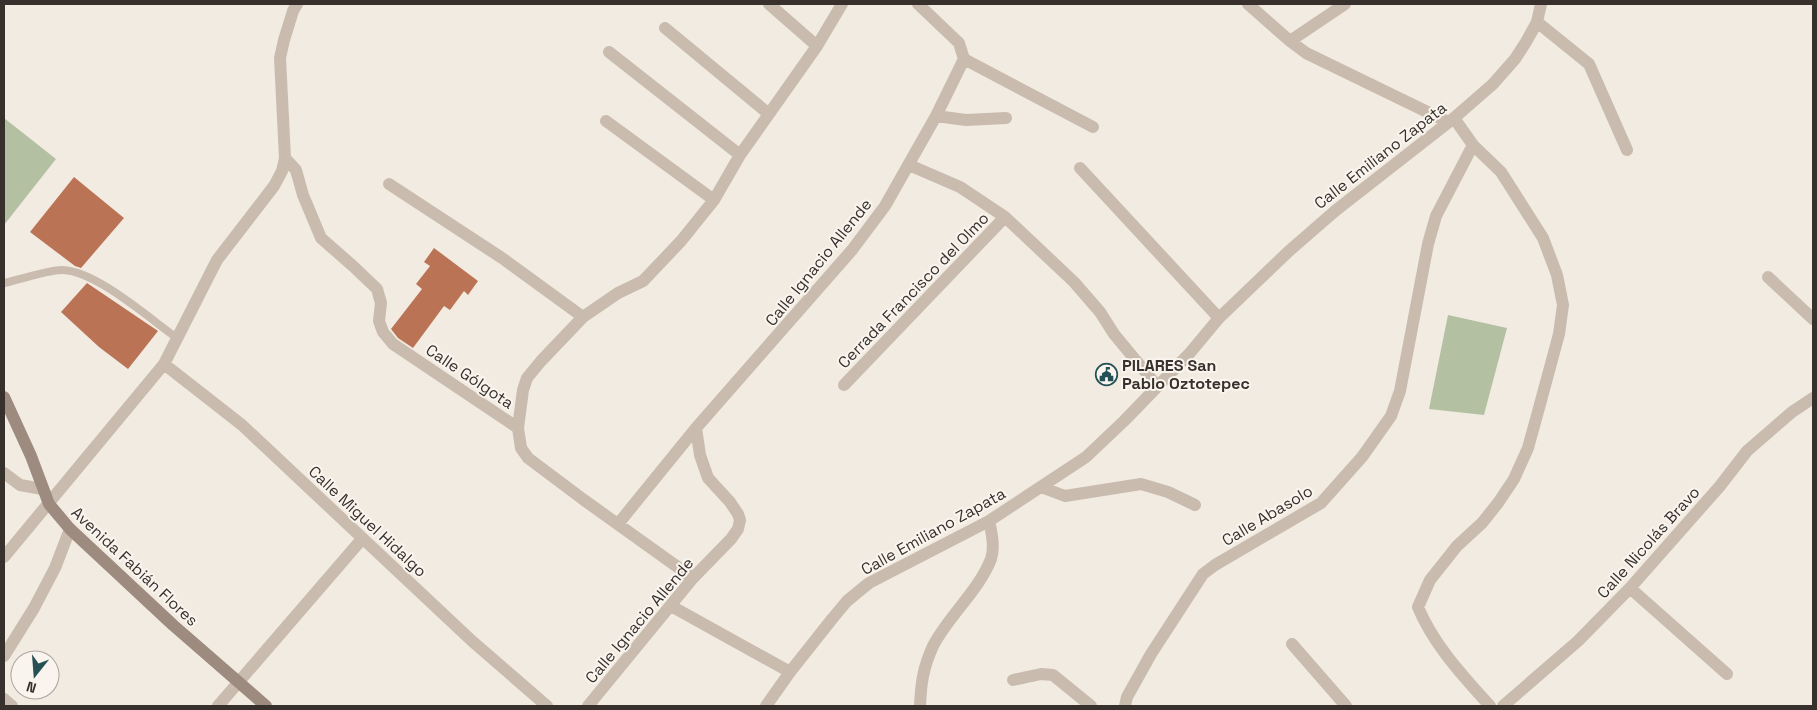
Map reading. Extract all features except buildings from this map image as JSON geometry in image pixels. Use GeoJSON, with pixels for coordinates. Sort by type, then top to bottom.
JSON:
{"type":"FeatureCollection","features":[{"type":"Feature","properties":{"kind":"main road","name":"Avenida Fabián Flores"},"geometry":{"type":"LineString","coordinates":[[4,397],[31,456],[49,504],[70,530],[173,625],[266,706]]}},
{"type":"Feature","properties":{"kind":"street"},"geometry":{"type":"LineString","coordinates":[[4,557],[164,364],[217,260],[274,186],[282,171],[285,158],[280,58],[293,11],[297,4]]}},
{"type":"Feature","properties":{"kind":"street"},"geometry":{"type":"LineString","coordinates":[[769,4],[817,46]]}},
{"type":"Feature","properties":{"kind":"street"},"geometry":{"type":"LineString","coordinates":[[518,428],[523,390],[527,378],[540,361],[583,317],[618,293],[643,280],[681,241],[714,200],[740,156],[817,46],[842,4]]}},
{"type":"Feature","properties":{"kind":"street"},"geometry":{"type":"LineString","coordinates":[[918,4],[959,43],[964,59],[1093,127]]}},
{"type":"Feature","properties":{"kind":"street"},"geometry":{"type":"LineString","coordinates":[[1248,4],[1306,53],[1451,120],[1501,172],[1543,238],[1557,274],[1563,305],[1559,334],[1528,448],[1514,479],[1498,503],[1482,523],[1457,546],[1430,580],[1418,607],[1424,624],[1437,643],[1490,706]]}},
{"type":"Feature","properties":{"kind":"street"},"geometry":{"type":"LineString","coordinates":[[1290,41],[1345,4]]}},
{"type":"Feature","properties":{"kind":"street","name":"Calle Emiliano Zapata"},"geometry":{"type":"LineString","coordinates":[[766,706],[790,672],[847,601],[869,583],[990,521],[1086,457],[1189,354],[1220,318],[1289,251],[1336,210],[1451,120],[1493,84],[1515,59],[1537,22],[1541,4]]}},
{"type":"Feature","properties":{"kind":"street"},"geometry":{"type":"LineString","coordinates":[[1537,22],[1589,64],[1627,150]]}},
{"type":"Feature","properties":{"kind":"street"},"geometry":{"type":"LineString","coordinates":[[665,28],[769,114]]}},
{"type":"Feature","properties":{"kind":"street"},"geometry":{"type":"LineString","coordinates":[[609,52],[740,156]]}},
{"type":"Feature","properties":{"kind":"street","name":"Calle Ignacio Allende"},"geometry":{"type":"LineString","coordinates":[[618,524],[696,428],[852,250],[885,206],[936,116],[964,59]]}},
{"type":"Feature","properties":{"kind":"street"},"geometry":{"type":"LineString","coordinates":[[936,116],[966,120],[1006,118]]}},
{"type":"Feature","properties":{"kind":"street"},"geometry":{"type":"LineString","coordinates":[[606,121],[714,200]]}},
{"type":"Feature","properties":{"kind":"street","name":"Calle Abasolo"},"geometry":{"type":"LineString","coordinates":[[1125,706],[1151,654],[1203,574],[1215,565],[1322,503],[1362,457],[1391,416],[1400,391],[1428,244],[1436,216],[1473,145]]}},
{"type":"Feature","properties":{"kind":"street","name":"Calle Gólgota"},"geometry":{"type":"LineString","coordinates":[[285,158],[296,170],[303,195],[321,238],[377,289],[381,303],[380,321],[383,332],[393,344],[518,428],[520,448],[528,458],[693,578]]}},
{"type":"Feature","properties":{"kind":"street"},"geometry":{"type":"LineString","coordinates":[[909,165],[960,187],[1005,217],[1074,282],[1100,312],[1114,334],[1157,386]]}},
{"type":"Feature","properties":{"kind":"street"},"geometry":{"type":"LineString","coordinates":[[1080,168],[1220,318]]}},
{"type":"Feature","properties":{"kind":"street"},"geometry":{"type":"LineString","coordinates":[[389,184],[502,258],[583,317]]}},
{"type":"Feature","properties":{"kind":"street","name":"Cerrada Francisco del Olmo"},"geometry":{"type":"LineString","coordinates":[[844,385],[1005,217]]}},
{"type":"Feature","properties":{"kind":"street"},"geometry":{"type":"LineString","coordinates":[[1768,277],[1813,319]]}},
{"type":"Feature","properties":{"kind":"street","name":"Calle Miguel Hidalgo"},"geometry":{"type":"LineString","coordinates":[[164,364],[242,425],[472,641],[547,706]]}},
{"type":"Feature","properties":{"kind":"street","name":"Calle Nicolás Bravo"},"geometry":{"type":"LineString","coordinates":[[1503,706],[1578,641],[1630,588],[1720,486],[1747,451],[1792,412],[1813,398]]}},
{"type":"Feature","properties":{"kind":"street","name":"Calle Ignacio Allende"},"geometry":{"type":"LineString","coordinates":[[588,706],[693,578],[731,539],[738,529],[740,520],[738,514],[730,502],[708,478],[700,455],[696,428]]}},
{"type":"Feature","properties":{"kind":"street"},"geometry":{"type":"LineString","coordinates":[[4,473],[20,485],[42,489]]}},
{"type":"Feature","properties":{"kind":"street"},"geometry":{"type":"LineString","coordinates":[[1042,487],[1064,496],[1141,484],[1168,492],[1195,505]]}},
{"type":"Feature","properties":{"kind":"street"},"geometry":{"type":"LineString","coordinates":[[920,706],[922,676],[933,647],[947,624],[970,596],[992,558],[993,537],[990,521]]}},
{"type":"Feature","properties":{"kind":"street"},"geometry":{"type":"LineString","coordinates":[[4,656],[34,608],[55,568],[70,530]]}},
{"type":"Feature","properties":{"kind":"street"},"geometry":{"type":"LineString","coordinates":[[218,706],[362,539]]}},
{"type":"Feature","properties":{"kind":"street"},"geometry":{"type":"LineString","coordinates":[[1630,588],[1727,674]]}},
{"type":"Feature","properties":{"kind":"street"},"geometry":{"type":"LineString","coordinates":[[671,606],[790,672]]}},
{"type":"Feature","properties":{"kind":"street"},"geometry":{"type":"LineString","coordinates":[[1292,644],[1346,706]]}},
{"type":"Feature","properties":{"kind":"street"},"geometry":{"type":"LineString","coordinates":[[1012,680],[1041,674],[1053,675],[1091,706]]}},
{"type":"Feature","properties":{"kind":"street"},"geometry":{"type":"LineString","coordinates":[[4,699],[12,706]]}},
{"type":"Feature","properties":{"kind":"lane"},"geometry":{"type":"LineString","coordinates":[[4,283],[62,270],[81,273],[98,281],[177,338]]}},
{"type":"Feature","properties":{"kind":"green space"},"geometry":{"type":"Polygon","coordinates":[[[4,118],[56,159],[4,225],[4,118]]]}},
{"type":"Feature","properties":{"kind":"green space"},"geometry":{"type":"Polygon","coordinates":[[[1448,315],[1507,328],[1484,415],[1429,409],[1448,315]]]}},
{"type":"Feature","properties":{"kind":"place","name":"PILARES San Pablo Oztotepec"},"geometry":{"type":"Point","coordinates":[1106,374]}}]}
